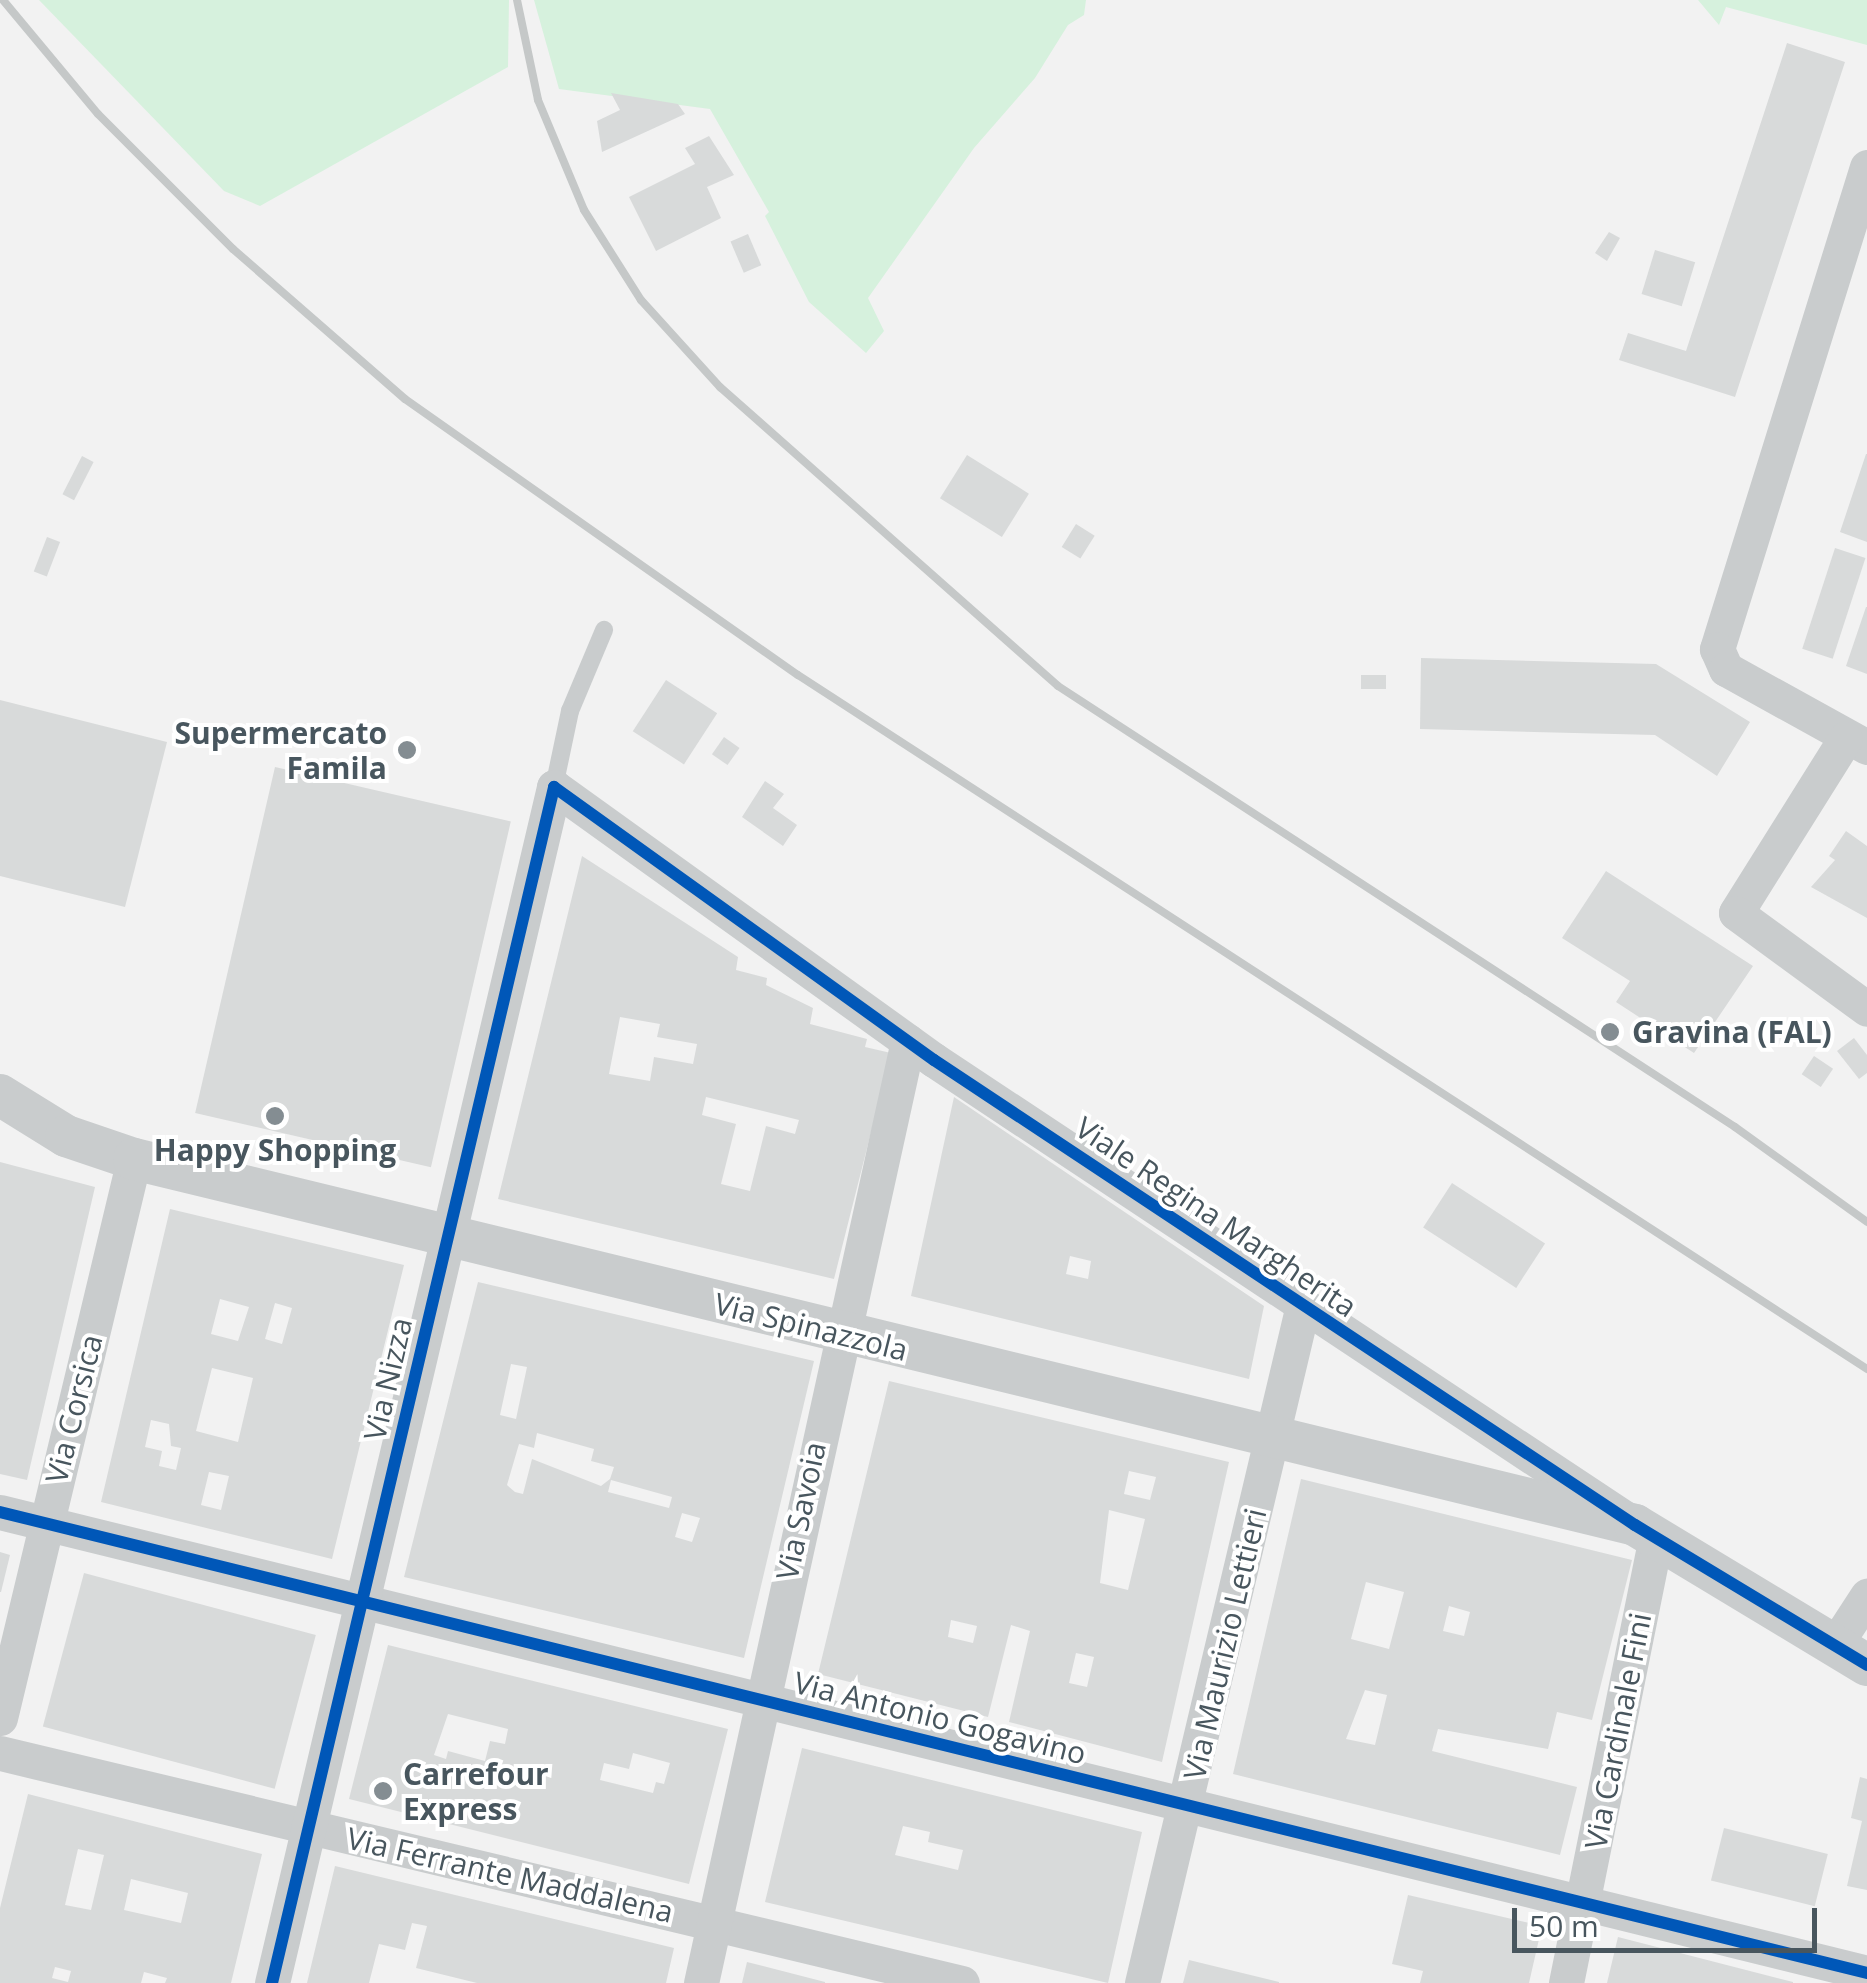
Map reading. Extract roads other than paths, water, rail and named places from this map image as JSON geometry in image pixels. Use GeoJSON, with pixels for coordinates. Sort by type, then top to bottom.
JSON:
{"type":"FeatureCollection","features":[{"type":"Feature","properties":{"kind":"street"},"geometry":{"type":"LineString","coordinates":[[1867,167],[1856,241],[1717,649],[1726,669],[1856,743],[1736,913],[1867,1009]]}},
{"type":"Feature","properties":{"kind":"street","name":"Viale Regina Margherita"},"geometry":{"type":"LineString","coordinates":[[554,787],[908,1041],[1646,1531],[1851,1655]]}},
{"type":"Feature","properties":{"kind":"street","name":"Via Nizza"},"geometry":{"type":"LineString","coordinates":[[272,1983],[554,787]]}},
{"type":"Feature","properties":{"kind":"street","name":"Via Savoia"},"geometry":{"type":"LineString","coordinates":[[701,1983],[839,1334],[908,1041]]}},
{"type":"Feature","properties":{"kind":"street","name":"Via Spinazzola"},"geometry":{"type":"LineString","coordinates":[[0,1096],[66,1136],[134,1159],[1646,1531]]}},
{"type":"Feature","properties":{"kind":"street","name":"Via Corsica"},"geometry":{"type":"LineString","coordinates":[[0,1718],[134,1159]]}},
{"type":"Feature","properties":{"kind":"street","name":"Via Maurizio Lettieri"},"geometry":{"type":"LineString","coordinates":[[1142,1983],[1188,1806],[1303,1304]]}},
{"type":"Feature","properties":{"kind":"street","name":"Via Antonio Gogavino"},"geometry":{"type":"LineString","coordinates":[[0,1512],[1867,1973]]}},
{"type":"Feature","properties":{"kind":"street","name":"Via Cardinale Fini"},"geometry":{"type":"LineString","coordinates":[[1566,1983],[1584,1903],[1646,1531]]}},
{"type":"Feature","properties":{"kind":"street"},"geometry":{"type":"LineString","coordinates":[[1851,1655],[1867,1596]]}},
{"type":"Feature","properties":{"kind":"street","name":"Via Ferrante Maddalena"},"geometry":{"type":"LineString","coordinates":[[0,1754],[962,1983]]}},
{"type":"Feature","properties":{"kind":"lane"},"geometry":{"type":"LineString","coordinates":[[554,787],[570,711],[604,630]]}},
{"type":"Feature","properties":{"kind":"railway"},"geometry":{"type":"LineString","coordinates":[[3,0],[98,114],[233,249],[405,399],[798,675],[1867,1369]]}},
{"type":"Feature","properties":{"kind":"railway"},"geometry":{"type":"LineString","coordinates":[[517,0],[538,100],[584,210],[641,300],[720,387],[1058,686],[1735,1127],[1867,1222]]}},
{"type":"Feature","properties":{"kind":"place","name":"Supermercato Famila"},"geometry":{"type":"Point","coordinates":[407,750]}},
{"type":"Feature","properties":{"kind":"place","name":"Gravina (FAL)"},"geometry":{"type":"Point","coordinates":[1610,1032]}},
{"type":"Feature","properties":{"kind":"place","name":"Happy Shopping"},"geometry":{"type":"Point","coordinates":[275,1116]}},
{"type":"Feature","properties":{"kind":"place","name":"Carrefour Express"},"geometry":{"type":"Point","coordinates":[383,1791]}}]}
